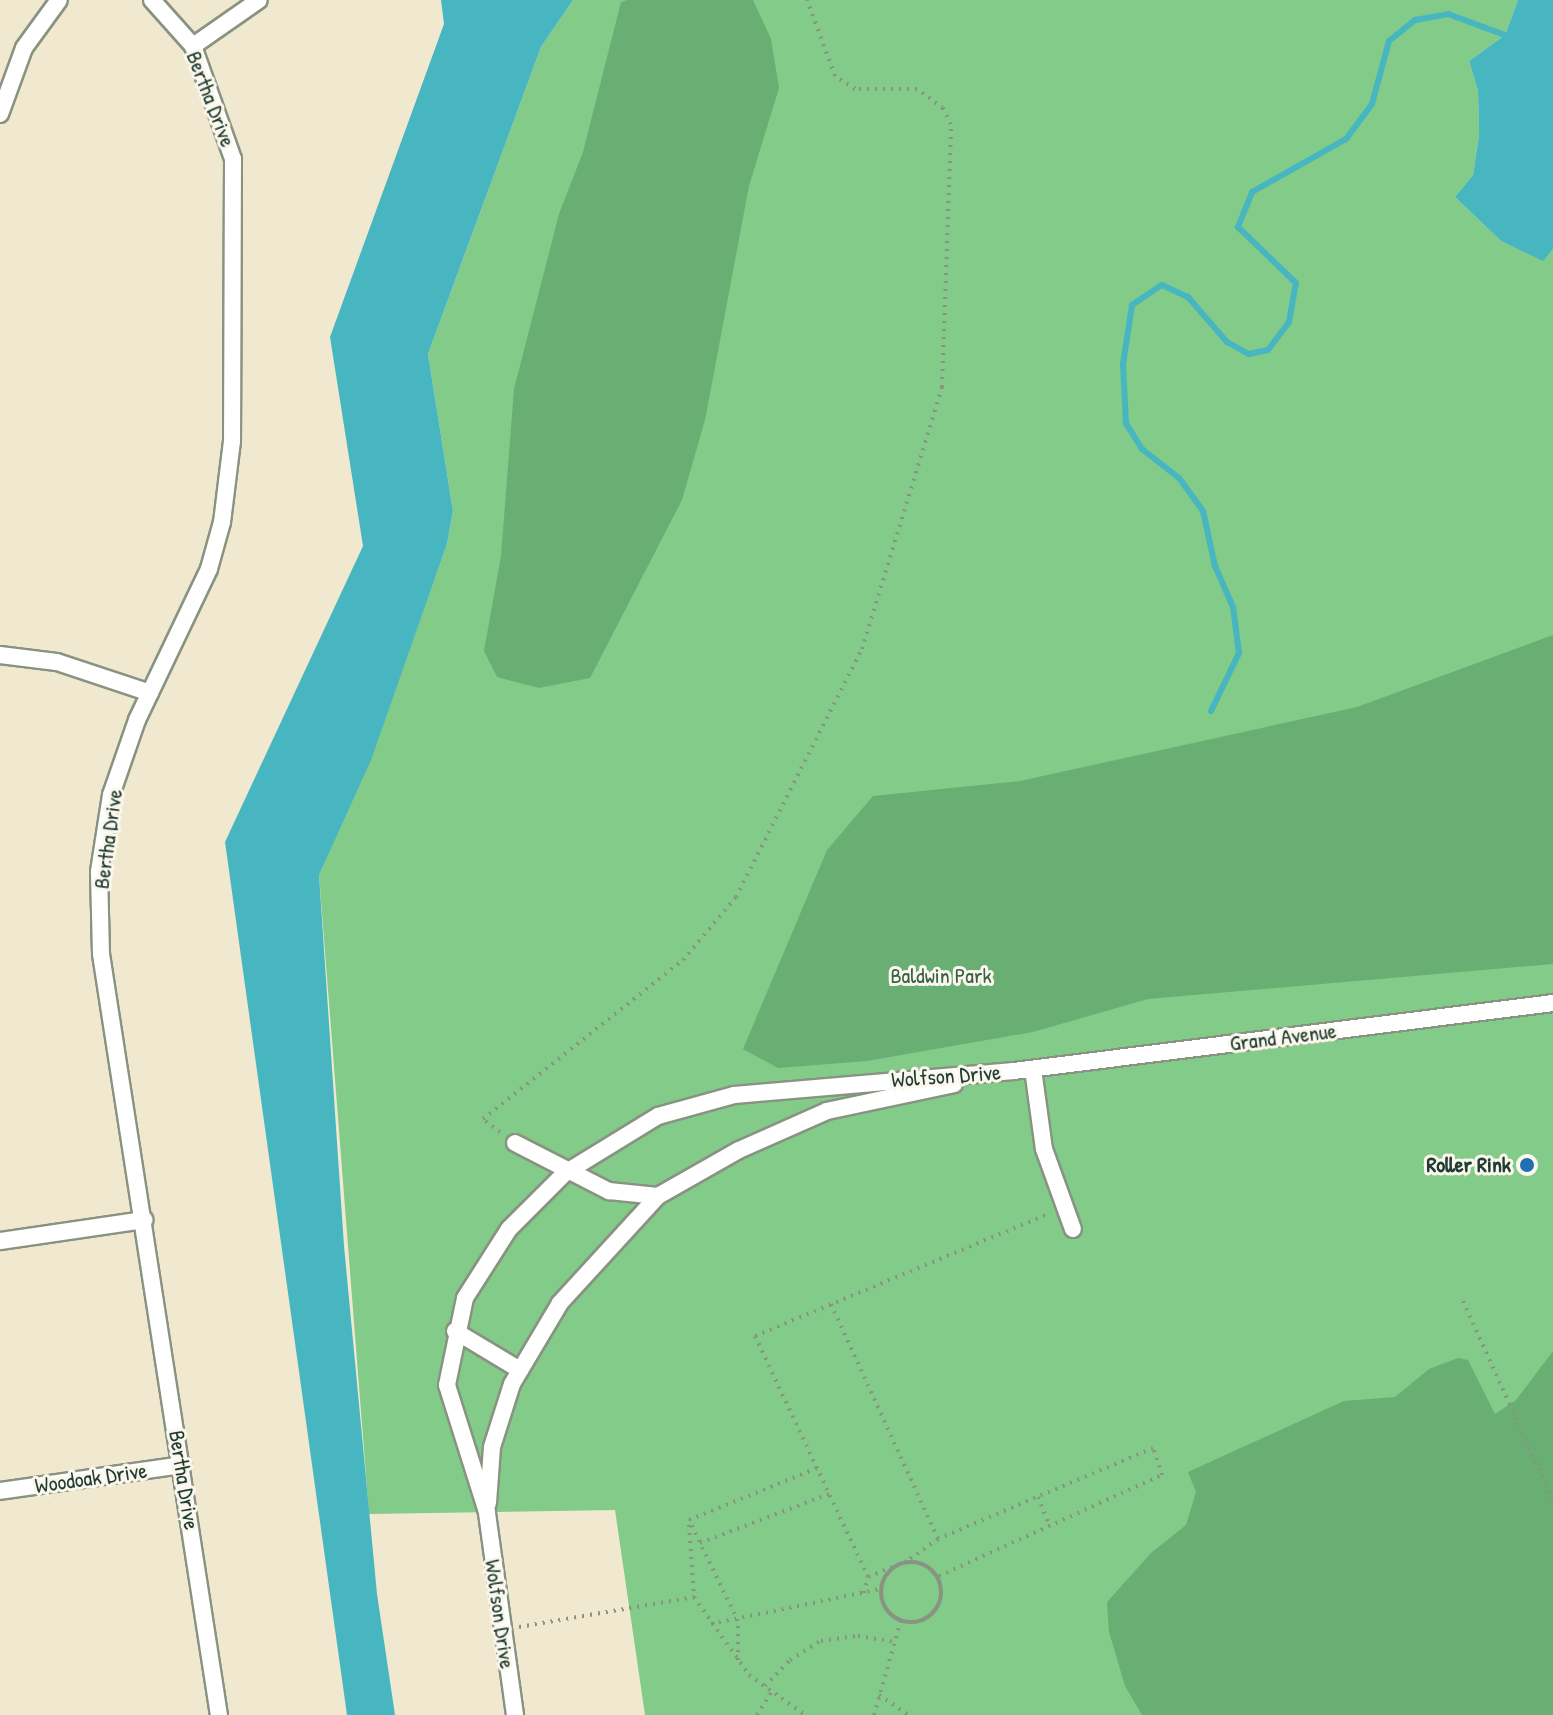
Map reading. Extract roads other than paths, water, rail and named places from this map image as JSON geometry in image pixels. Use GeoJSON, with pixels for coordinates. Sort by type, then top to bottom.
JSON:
{"type":"FeatureCollection","features":[{"type":"Feature","properties":{"kind":"street"},"geometry":{"type":"LineString","coordinates":[[0,114],[24,48],[59,0]]}},
{"type":"Feature","properties":{"kind":"street","name":"Bertha Drive"},"geometry":{"type":"LineString","coordinates":[[152,0],[193,46],[233,159],[232,441],[222,522],[209,569],[150,693],[111,795],[99,872],[101,954],[219,1715]]}},
{"type":"Feature","properties":{"kind":"street"},"geometry":{"type":"LineString","coordinates":[[193,46],[259,0]]}},
{"type":"Feature","properties":{"kind":"street"},"geometry":{"type":"LineString","coordinates":[[0,655],[57,662],[150,693]]}},
{"type":"Feature","properties":{"kind":"street","name":"Grand Avenue"},"geometry":{"type":"LineString","coordinates":[[1014,1071],[1553,1003]]}},
{"type":"Feature","properties":{"kind":"street"},"geometry":{"type":"LineString","coordinates":[[1033,1069],[1044,1149],[1073,1229]]}},
{"type":"Feature","properties":{"kind":"street","name":"Wolfson Drive"},"geometry":{"type":"LineString","coordinates":[[515,1715],[487,1512],[447,1385],[455,1331],[465,1298],[509,1229],[565,1173],[658,1116],[734,1095],[1014,1071]]}},
{"type":"Feature","properties":{"kind":"street","name":"Wolfson Drive"},"geometry":{"type":"LineString","coordinates":[[487,1512],[492,1447],[520,1370],[560,1303],[658,1196],[739,1150],[827,1111],[1014,1071]]}},
{"type":"Feature","properties":{"kind":"street"},"geometry":{"type":"LineString","coordinates":[[515,1143],[565,1173],[609,1191],[658,1196]]}},
{"type":"Feature","properties":{"kind":"street"},"geometry":{"type":"LineString","coordinates":[[0,1241],[144,1220]]}},
{"type":"Feature","properties":{"kind":"street"},"geometry":{"type":"LineString","coordinates":[[455,1331],[520,1370]]}},
{"type":"Feature","properties":{"kind":"street","name":"Woodoak Drive"},"geometry":{"type":"LineString","coordinates":[[0,1491],[182,1465]]}},
{"type":"Feature","properties":{"kind":"water"},"geometry":{"type":"Polygon","coordinates":[[[441,0],[573,0],[541,47],[428,354],[453,511],[447,544],[371,760],[319,875],[344,1246],[377,1594],[395,1715],[347,1715],[225,842],[363,546],[330,337],[444,24],[441,0]]]}},
{"type":"Feature","properties":{"kind":"water"},"geometry":{"type":"Polygon","coordinates":[[[1518,0],[1553,0],[1553,249],[1543,261],[1501,241],[1455,197],[1473,175],[1479,135],[1478,91],[1469,61],[1505,35],[1518,0]]]}},
{"type":"Feature","properties":{"kind":"waterway"},"geometry":{"type":"LineString","coordinates":[[1211,711],[1239,653],[1233,607],[1215,566],[1203,511],[1179,478],[1142,449],[1126,423],[1123,364],[1132,305],[1162,285],[1188,297],[1227,342],[1249,354],[1268,350],[1289,322],[1296,283],[1238,227],[1252,192],[1346,139],[1372,104],[1389,41],[1415,20],[1448,14],[1505,35]]}},
{"type":"Feature","properties":{"kind":"place","name":"Roller Rink"},"geometry":{"type":"Point","coordinates":[1527,1165]}},
{"type":"Feature","properties":{"kind":"park label","name":"Baldwin Park"},"geometry":{"type":"Point","coordinates":[941,976]}}]}
